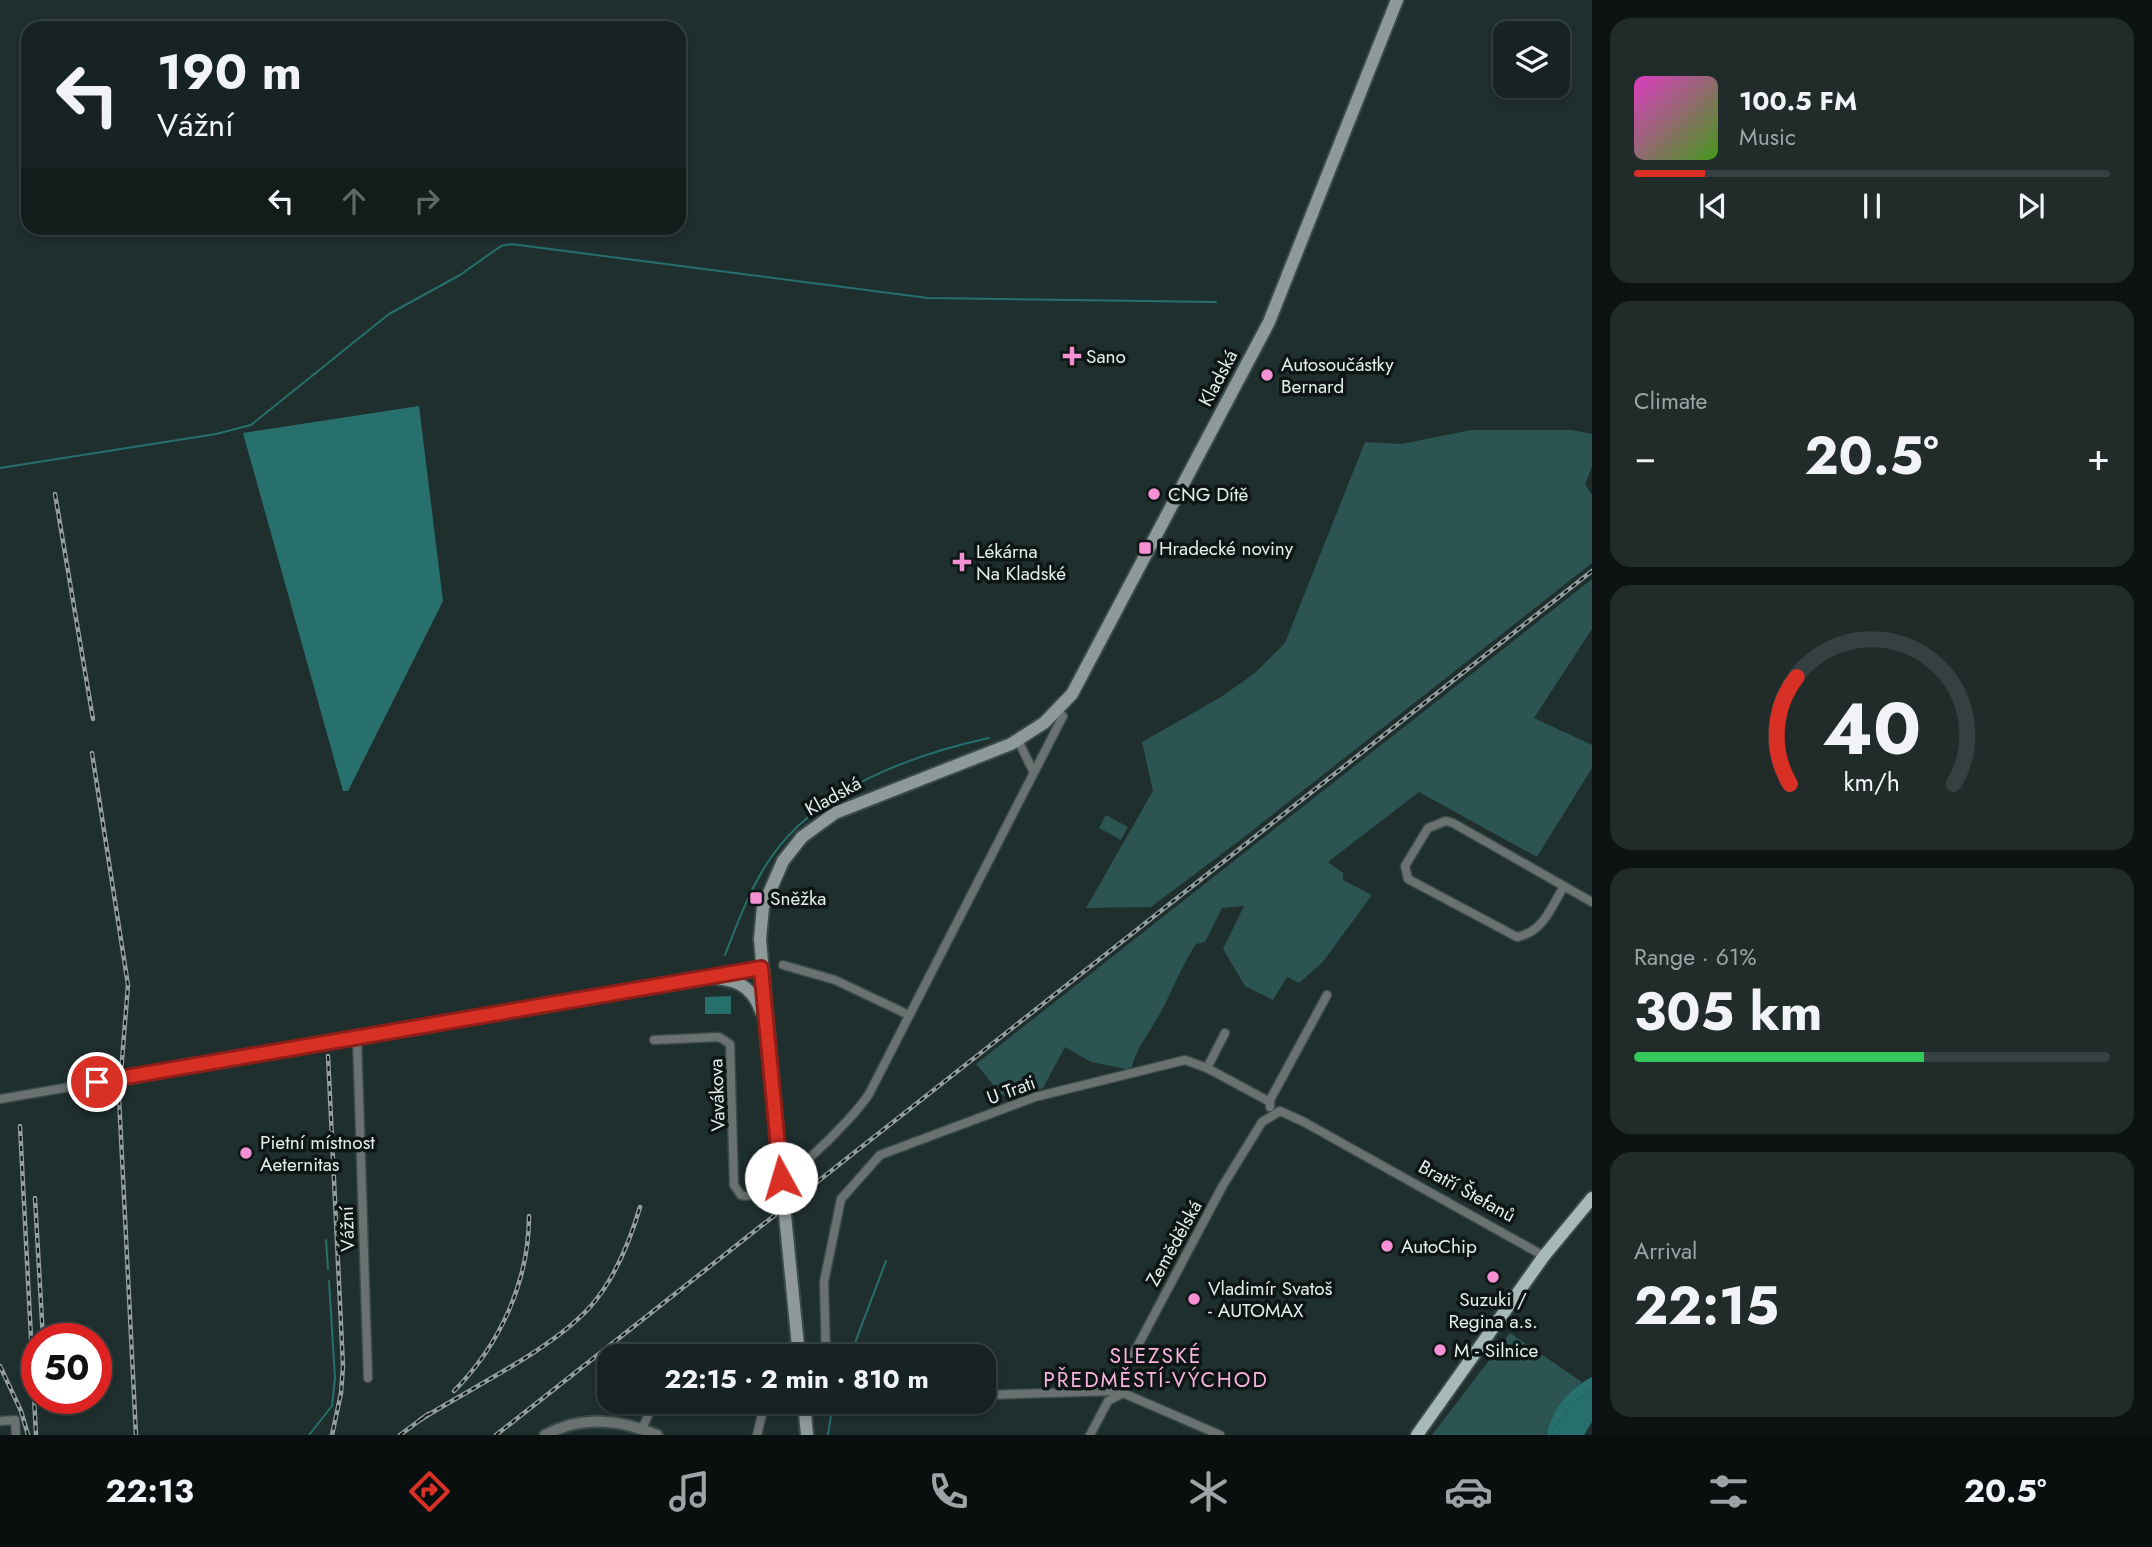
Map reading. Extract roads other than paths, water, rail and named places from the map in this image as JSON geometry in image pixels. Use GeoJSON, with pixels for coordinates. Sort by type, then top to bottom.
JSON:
{"type":"FeatureCollection","features":[{"type":"Feature","properties":{"kind":"main road","name":"Kladská"},"geometry":{"type":"LineString","coordinates":[[798,1344],[761,968],[760,927],[765,900],[778,869],[802,837],[826,818],[852,804],[1018,740],[1050,718],[1076,688],[1254,350],[1282,290],[1397,0]]}},
{"type":"Feature","properties":{"kind":"main road"},"geometry":{"type":"LineString","coordinates":[[707,977],[731,979],[744,985],[756,998],[765,1024]]}},
{"type":"Feature","properties":{"kind":"main road"},"geometry":{"type":"LineString","coordinates":[[1417,1435],[1544,1256],[1592,1198]]}},
{"type":"Feature","properties":{"kind":"main road"},"geometry":{"type":"LineString","coordinates":[[805,1414],[806,1435]]}},
{"type":"Feature","properties":{"kind":"street"},"geometry":{"type":"LineString","coordinates":[[783,965],[826,976],[909,1014],[1063,716]]}},
{"type":"Feature","properties":{"kind":"street"},"geometry":{"type":"LineString","coordinates":[[1018,740],[1033,771]]}},
{"type":"Feature","properties":{"kind":"street"},"geometry":{"type":"LineString","coordinates":[[1564,886],[1539,928],[1532,934],[1517,937],[1408,878],[1405,866],[1429,828],[1446,821],[1564,886],[1592,902]]}},
{"type":"Feature","properties":{"kind":"street"},"geometry":{"type":"LineString","coordinates":[[0,1098],[761,968]]}},
{"type":"Feature","properties":{"kind":"street"},"geometry":{"type":"LineString","coordinates":[[1273,1113],[1270,1102],[1327,995]]}},
{"type":"Feature","properties":{"kind":"street","name":"Vavákova"},"geometry":{"type":"LineString","coordinates":[[654,1040],[719,1037],[730,1044],[734,1185],[745,1197],[764,1191],[824,1146],[850,1120],[869,1094],[909,1014]]}},
{"type":"Feature","properties":{"kind":"street"},"geometry":{"type":"LineString","coordinates":[[1225,1033],[1207,1068],[1270,1102]]}},
{"type":"Feature","properties":{"kind":"street","name":"Vážní"},"geometry":{"type":"LineString","coordinates":[[357,1037],[368,1378]]}},
{"type":"Feature","properties":{"kind":"street","name":"U Trati"},"geometry":{"type":"LineString","coordinates":[[826,1344],[824,1282],[844,1193],[884,1152],[922,1141],[1035,1097],[1185,1060],[1207,1068]]}},
{"type":"Feature","properties":{"kind":"street","name":"Bratří Štefanů"},"geometry":{"type":"LineString","coordinates":[[1273,1113],[1284,1112],[1544,1256]]}},
{"type":"Feature","properties":{"kind":"street","name":"Zemědělská"},"geometry":{"type":"LineString","coordinates":[[1090,1435],[1116,1394],[1223,1187],[1262,1122],[1273,1113]]}},
{"type":"Feature","properties":{"kind":"street"},"geometry":{"type":"LineString","coordinates":[[996,1395],[1127,1394],[1220,1435]]}},
{"type":"Feature","properties":{"kind":"street"},"geometry":{"type":"LineString","coordinates":[[642,1429],[649,1414]]}},
{"type":"Feature","properties":{"kind":"street"},"geometry":{"type":"LineString","coordinates":[[757,1435],[762,1414]]}},
{"type":"Feature","properties":{"kind":"street"},"geometry":{"type":"LineString","coordinates":[[0,1421],[15,1420],[16,1435]]}},
{"type":"Feature","properties":{"kind":"street"},"geometry":{"type":"LineString","coordinates":[[545,1435],[570,1425],[594,1421],[642,1429],[657,1435]]}},
{"type":"Feature","properties":{"kind":"waterway"},"geometry":{"type":"LineString","coordinates":[[0,468],[216,434],[251,425],[389,314],[460,275],[501,246],[511,244],[928,298],[1216,302]]}},
{"type":"Feature","properties":{"kind":"waterway"},"geometry":{"type":"LineString","coordinates":[[725,955],[763,870],[790,834],[813,813],[839,794],[898,765],[989,738]]}},
{"type":"Feature","properties":{"kind":"waterway"},"geometry":{"type":"LineString","coordinates":[[326,1240],[328,1269]]}},
{"type":"Feature","properties":{"kind":"waterway"},"geometry":{"type":"LineString","coordinates":[[855,1344],[886,1261]]}},
{"type":"Feature","properties":{"kind":"waterway"},"geometry":{"type":"LineString","coordinates":[[309,1435],[332,1406],[335,1378],[329,1281]]}},
{"type":"Feature","properties":{"kind":"waterway"},"geometry":{"type":"LineString","coordinates":[[828,1435],[831,1414]]}},
{"type":"Feature","properties":{"kind":"railway"},"geometry":{"type":"LineString","coordinates":[[55,494],[93,719]]}},
{"type":"Feature","properties":{"kind":"railway"},"geometry":{"type":"LineString","coordinates":[[496,1435],[1592,571]]}},
{"type":"Feature","properties":{"kind":"railway"},"geometry":{"type":"LineString","coordinates":[[92,753],[128,985],[119,1098],[136,1435]]}},
{"type":"Feature","properties":{"kind":"railway"},"geometry":{"type":"LineString","coordinates":[[328,1056],[343,1366],[341,1393],[332,1435]]}},
{"type":"Feature","properties":{"kind":"railway"},"geometry":{"type":"LineString","coordinates":[[20,1126],[36,1435]]}},
{"type":"Feature","properties":{"kind":"railway"},"geometry":{"type":"LineString","coordinates":[[35,1198],[42,1323]]}},
{"type":"Feature","properties":{"kind":"railway"},"geometry":{"type":"LineString","coordinates":[[420,1420],[554,1339],[590,1307],[614,1272],[640,1207]]}},
{"type":"Feature","properties":{"kind":"railway"},"geometry":{"type":"LineString","coordinates":[[454,1391],[485,1353],[509,1311],[524,1264],[529,1216]]}},
{"type":"Feature","properties":{"kind":"railway"},"geometry":{"type":"LineString","coordinates":[[0,1366],[21,1411],[28,1435]]}},
{"type":"Feature","properties":{"kind":"railway"},"geometry":{"type":"LineString","coordinates":[[400,1435],[428,1414]]}},
{"type":"Feature","properties":{"kind":"place","name":"Sano"},"geometry":{"type":"Point","coordinates":[1072,356]}},
{"type":"Feature","properties":{"kind":"place","name":"Autosoučástky Bernard"},"geometry":{"type":"Point","coordinates":[1267,375]}},
{"type":"Feature","properties":{"kind":"place","name":"CNG Dítě"},"geometry":{"type":"Point","coordinates":[1154,494]}},
{"type":"Feature","properties":{"kind":"place","name":"Hradecké noviny"},"geometry":{"type":"Point","coordinates":[1145,548]}},
{"type":"Feature","properties":{"kind":"place","name":"Lékárna Na Kladské"},"geometry":{"type":"Point","coordinates":[962,562]}},
{"type":"Feature","properties":{"kind":"place","name":"Sněžka"},"geometry":{"type":"Point","coordinates":[756,898]}},
{"type":"Feature","properties":{"kind":"place","name":"Pietní místnost Aeternitas"},"geometry":{"type":"Point","coordinates":[246,1153]}},
{"type":"Feature","properties":{"kind":"place","name":"AutoChip"},"geometry":{"type":"Point","coordinates":[1387,1246]}},
{"type":"Feature","properties":{"kind":"place","name":"Suzuki / Regina a.s."},"geometry":{"type":"Point","coordinates":[1493,1277]}},
{"type":"Feature","properties":{"kind":"place","name":"Vladimír Svatoš - AUTOMAX"},"geometry":{"type":"Point","coordinates":[1194,1299]}},
{"type":"Feature","properties":{"kind":"place","name":"M - Silnice"},"geometry":{"type":"Point","coordinates":[1440,1350]}},
{"type":"Feature","properties":{"kind":"district","name":"SLEZSKÉ PŘEDMĚSTÍ-VÝCHOD"},"geometry":{"type":"Point","coordinates":[1156,1368]}}]}
